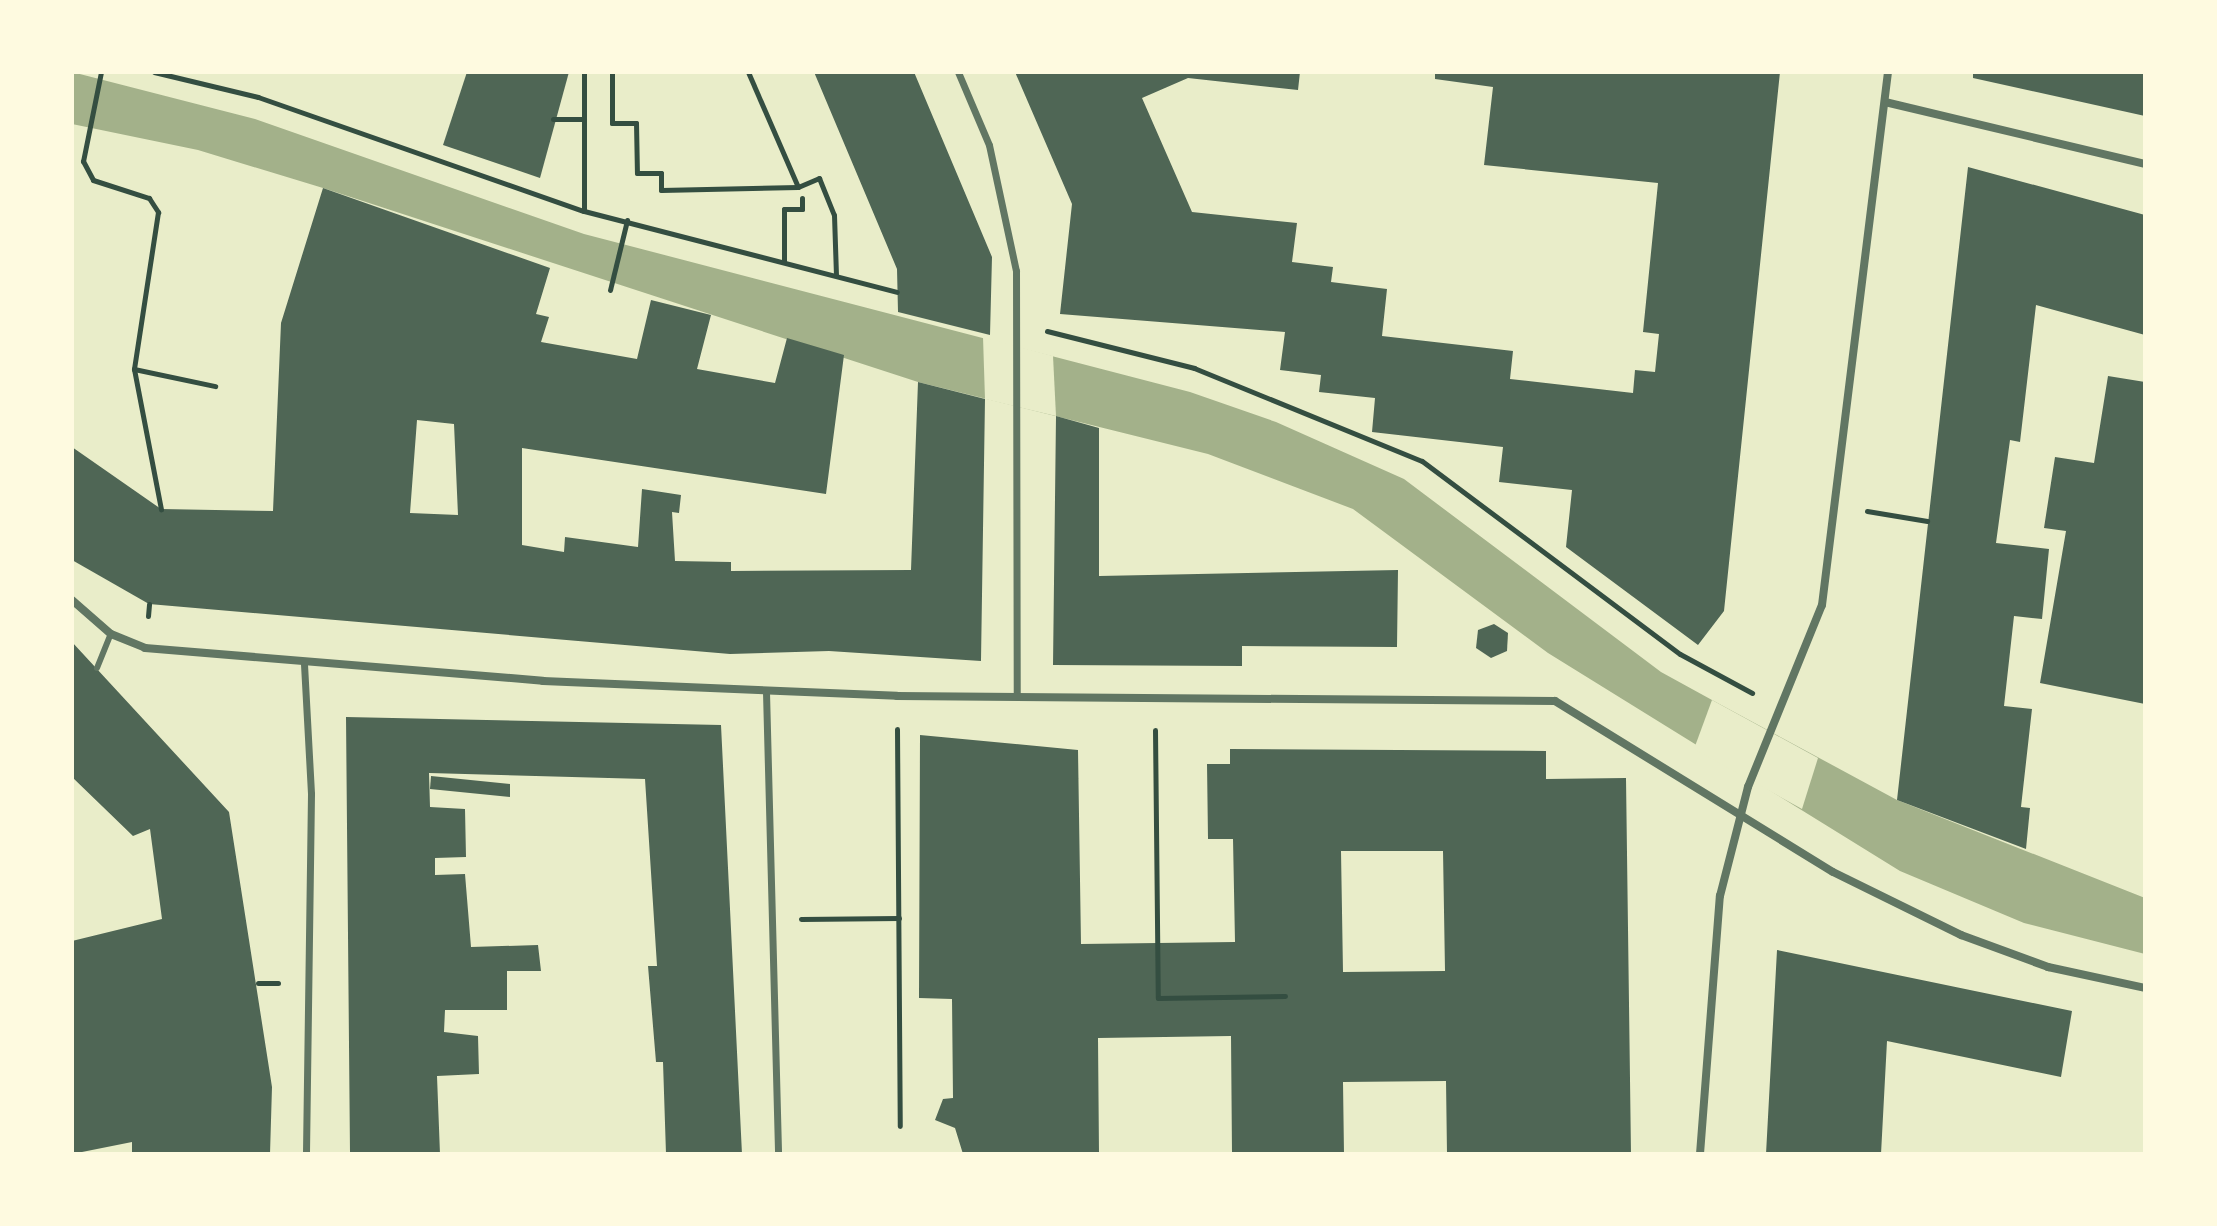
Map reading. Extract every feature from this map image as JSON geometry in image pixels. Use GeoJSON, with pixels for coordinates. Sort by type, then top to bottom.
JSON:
{"type":"FeatureCollection","features":[{"type":"Feature","properties":{"kind":"street"},"geometry":{"type":"LineString","coordinates":[[958,72],[989,145],[1006,212],[1018,324],[1017,696]]}},
{"type":"Feature","properties":{"kind":"street"},"geometry":{"type":"LineString","coordinates":[[1700,1154],[1720,896],[1748,787],[1816,628],[1888,72]]}},
{"type":"Feature","properties":{"kind":"street"},"geometry":{"type":"LineString","coordinates":[[1885,102],[2145,164]]}},
{"type":"Feature","properties":{"kind":"street"},"geometry":{"type":"LineString","coordinates":[[72,600],[111,634],[178,654],[304,664],[766,692],[1555,701],[1740,818],[1961,935],[2048,967],[2145,988]]}},
{"type":"Feature","properties":{"kind":"street"},"geometry":{"type":"LineString","coordinates":[[304,664],[311,794],[306,1154]]}},
{"type":"Feature","properties":{"kind":"street"},"geometry":{"type":"LineString","coordinates":[[766,692],[778,1154]]}},
{"type":"Feature","properties":{"kind":"lane"},"geometry":{"type":"LineString","coordinates":[[97,668],[111,634]]}},
{"type":"Feature","properties":{"kind":"path"},"geometry":{"type":"LineString","coordinates":[[101,72],[83,161],[93,180],[149,198],[158,212],[134,369],[161,509]]}},
{"type":"Feature","properties":{"kind":"path"},"geometry":{"type":"LineString","coordinates":[[154,72],[273,102],[584,211],[897,292]]}},
{"type":"Feature","properties":{"kind":"path"},"geometry":{"type":"LineString","coordinates":[[584,72],[584,211]]}},
{"type":"Feature","properties":{"kind":"path"},"geometry":{"type":"LineString","coordinates":[[612,72],[612,123],[636,123],[637,173],[661,173],[661,190],[798,187],[819,178],[834,215],[836,275]]}},
{"type":"Feature","properties":{"kind":"path"},"geometry":{"type":"LineString","coordinates":[[748,72],[798,187]]}},
{"type":"Feature","properties":{"kind":"path"},"geometry":{"type":"LineString","coordinates":[[553,119],[584,119]]}},
{"type":"Feature","properties":{"kind":"path"},"geometry":{"type":"LineString","coordinates":[[784,262],[784,209],[802,209],[802,198]]}},
{"type":"Feature","properties":{"kind":"path"},"geometry":{"type":"LineString","coordinates":[[610,290],[627,220]]}},
{"type":"Feature","properties":{"kind":"path"},"geometry":{"type":"LineString","coordinates":[[1018,324],[1194,368],[1422,461],[1680,654],[1781,708]]}},
{"type":"Feature","properties":{"kind":"path"},"geometry":{"type":"LineString","coordinates":[[134,369],[215,386]]}},
{"type":"Feature","properties":{"kind":"path"},"geometry":{"type":"LineString","coordinates":[[1834,506],[1927,521]]}},
{"type":"Feature","properties":{"kind":"path"},"geometry":{"type":"LineString","coordinates":[[1154,697],[1158,998],[1285,996]]}},
{"type":"Feature","properties":{"kind":"path"},"geometry":{"type":"LineString","coordinates":[[897,733],[900,1126]]}},
{"type":"Feature","properties":{"kind":"path"},"geometry":{"type":"LineString","coordinates":[[772,919],[899,918]]}},
{"type":"Feature","properties":{"kind":"shaded area"},"geometry":{"type":"Polygon","coordinates":[[[72,72],[255,119],[584,234],[1190,392],[1276,422],[1404,479],[1661,672],[1712,700],[1897,800],[2145,898],[2145,954],[2024,923],[1900,871],[1548,653],[1353,509],[1208,454],[918,382],[198,150],[72,124],[72,72]]]}},
{"type":"Feature","properties":{"kind":"pier"},"geometry":{"type":"Polygon","coordinates":[[[983,337],[1053,356],[1056,416],[985,399],[983,337]]]}},
{"type":"Feature","properties":{"kind":"pier"},"geometry":{"type":"Polygon","coordinates":[[[1712,700],[1818,758],[1802,809],[1694,749],[1712,700]]]}},
{"type":"Feature","properties":{"kind":"building"},"geometry":{"type":"Polygon","coordinates":[[[467,72],[569,72],[540,178],[443,145],[467,72]]]}},
{"type":"Feature","properties":{"kind":"building"},"geometry":{"type":"Polygon","coordinates":[[[814,72],[914,72],[992,257],[990,335],[898,312],[897,269],[814,72]]]}},
{"type":"Feature","properties":{"kind":"building"},"geometry":{"type":"Polygon","coordinates":[[[1015,72],[1300,72],[1298,90],[1188,78],[1142,98],[1192,212],[1297,223],[1292,262],[1333,267],[1331,282],[1387,289],[1382,336],[1513,351],[1510,379],[1633,393],[1635,370],[1655,372],[1659,334],[1643,332],[1658,183],[1484,165],[1493,87],[1435,79],[1435,72],[1780,72],[1724,611],[1698,645],[1566,547],[1572,490],[1499,482],[1503,447],[1372,432],[1375,398],[1319,392],[1321,375],[1280,370],[1285,332],[1060,314],[1072,204],[1015,72]]]}},
{"type":"Feature","properties":{"kind":"building"},"geometry":{"type":"Polygon","coordinates":[[[1973,72],[2145,72],[2145,116],[1973,78],[1973,72]]]}},
{"type":"Feature","properties":{"kind":"building"},"geometry":{"type":"Polygon","coordinates":[[[1968,167],[2145,215],[2145,335],[2036,305],[2020,442],[2010,440],[1996,543],[2049,549],[2042,619],[2014,616],[2004,706],[2032,709],[2021,807],[2030,808],[2026,849],[1897,800],[1968,167]]]}},
{"type":"Feature","properties":{"kind":"building"},"geometry":{"type":"Polygon","coordinates":[[[323,188],[550,268],[536,314],[549,317],[541,342],[637,359],[651,300],[711,315],[697,369],[775,383],[787,338],[844,355],[826,494],[522,448],[522,545],[564,552],[565,537],[638,547],[642,489],[681,495],[679,513],[672,512],[675,561],[731,562],[731,571],[911,570],[918,382],[985,399],[981,661],[829,651],[730,654],[149,604],[72,560],[72,447],[161,509],[273,511],[281,323],[323,188]],[[417,420],[410,513],[458,515],[454,424],[417,420]]]}},
{"type":"Feature","properties":{"kind":"building"},"geometry":{"type":"Polygon","coordinates":[[[2108,376],[2145,382],[2145,704],[2040,683],[2066,531],[2044,528],[2055,457],[2094,463],[2108,376]]]}},
{"type":"Feature","properties":{"kind":"building"},"geometry":{"type":"Polygon","coordinates":[[[1056,416],[1099,428],[1099,576],[1398,570],[1397,647],[1242,646],[1242,666],[1053,665],[1056,416]]]}},
{"type":"Feature","properties":{"kind":"building"},"geometry":{"type":"Polygon","coordinates":[[[1494,624],[1508,633],[1507,651],[1491,658],[1476,648],[1478,630],[1494,624]]]}},
{"type":"Feature","properties":{"kind":"building"},"geometry":{"type":"Polygon","coordinates":[[[72,642],[229,812],[272,1087],[270,1154],[132,1154],[132,1142],[72,1154],[72,941],[162,919],[150,829],[133,836],[72,777],[72,642]]]}},
{"type":"Feature","properties":{"kind":"building"},"geometry":{"type":"Polygon","coordinates":[[[346,717],[721,725],[742,1154],[666,1154],[663,1062],[656,1062],[648,966],[657,966],[645,779],[429,773],[430,807],[465,809],[466,857],[435,858],[435,875],[465,874],[471,947],[538,945],[541,971],[507,971],[507,1010],[445,1010],[444,1032],[478,1036],[479,1074],[437,1076],[440,1154],[350,1154],[346,717]]]}},
{"type":"Feature","properties":{"kind":"building"},"geometry":{"type":"Polygon","coordinates":[[[920,735],[1078,750],[1081,944],[1235,942],[1233,839],[1208,839],[1207,764],[1230,764],[1230,749],[1546,751],[1546,779],[1626,778],[1631,1154],[1447,1154],[1446,1081],[1343,1082],[1344,1154],[1232,1154],[1231,1036],[1098,1038],[1099,1154],[963,1154],[955,1128],[935,1120],[943,1099],[953,1098],[952,999],[919,998],[920,735]],[[1341,851],[1343,972],[1445,971],[1443,851],[1341,851]]]}},
{"type":"Feature","properties":{"kind":"building"},"geometry":{"type":"Polygon","coordinates":[[[431,776],[510,784],[510,797],[430,789],[431,776]]]}},
{"type":"Feature","properties":{"kind":"building"},"geometry":{"type":"Polygon","coordinates":[[[1777,950],[2072,1011],[2061,1077],[1887,1041],[1881,1154],[1766,1154],[1777,950]]]}}]}
